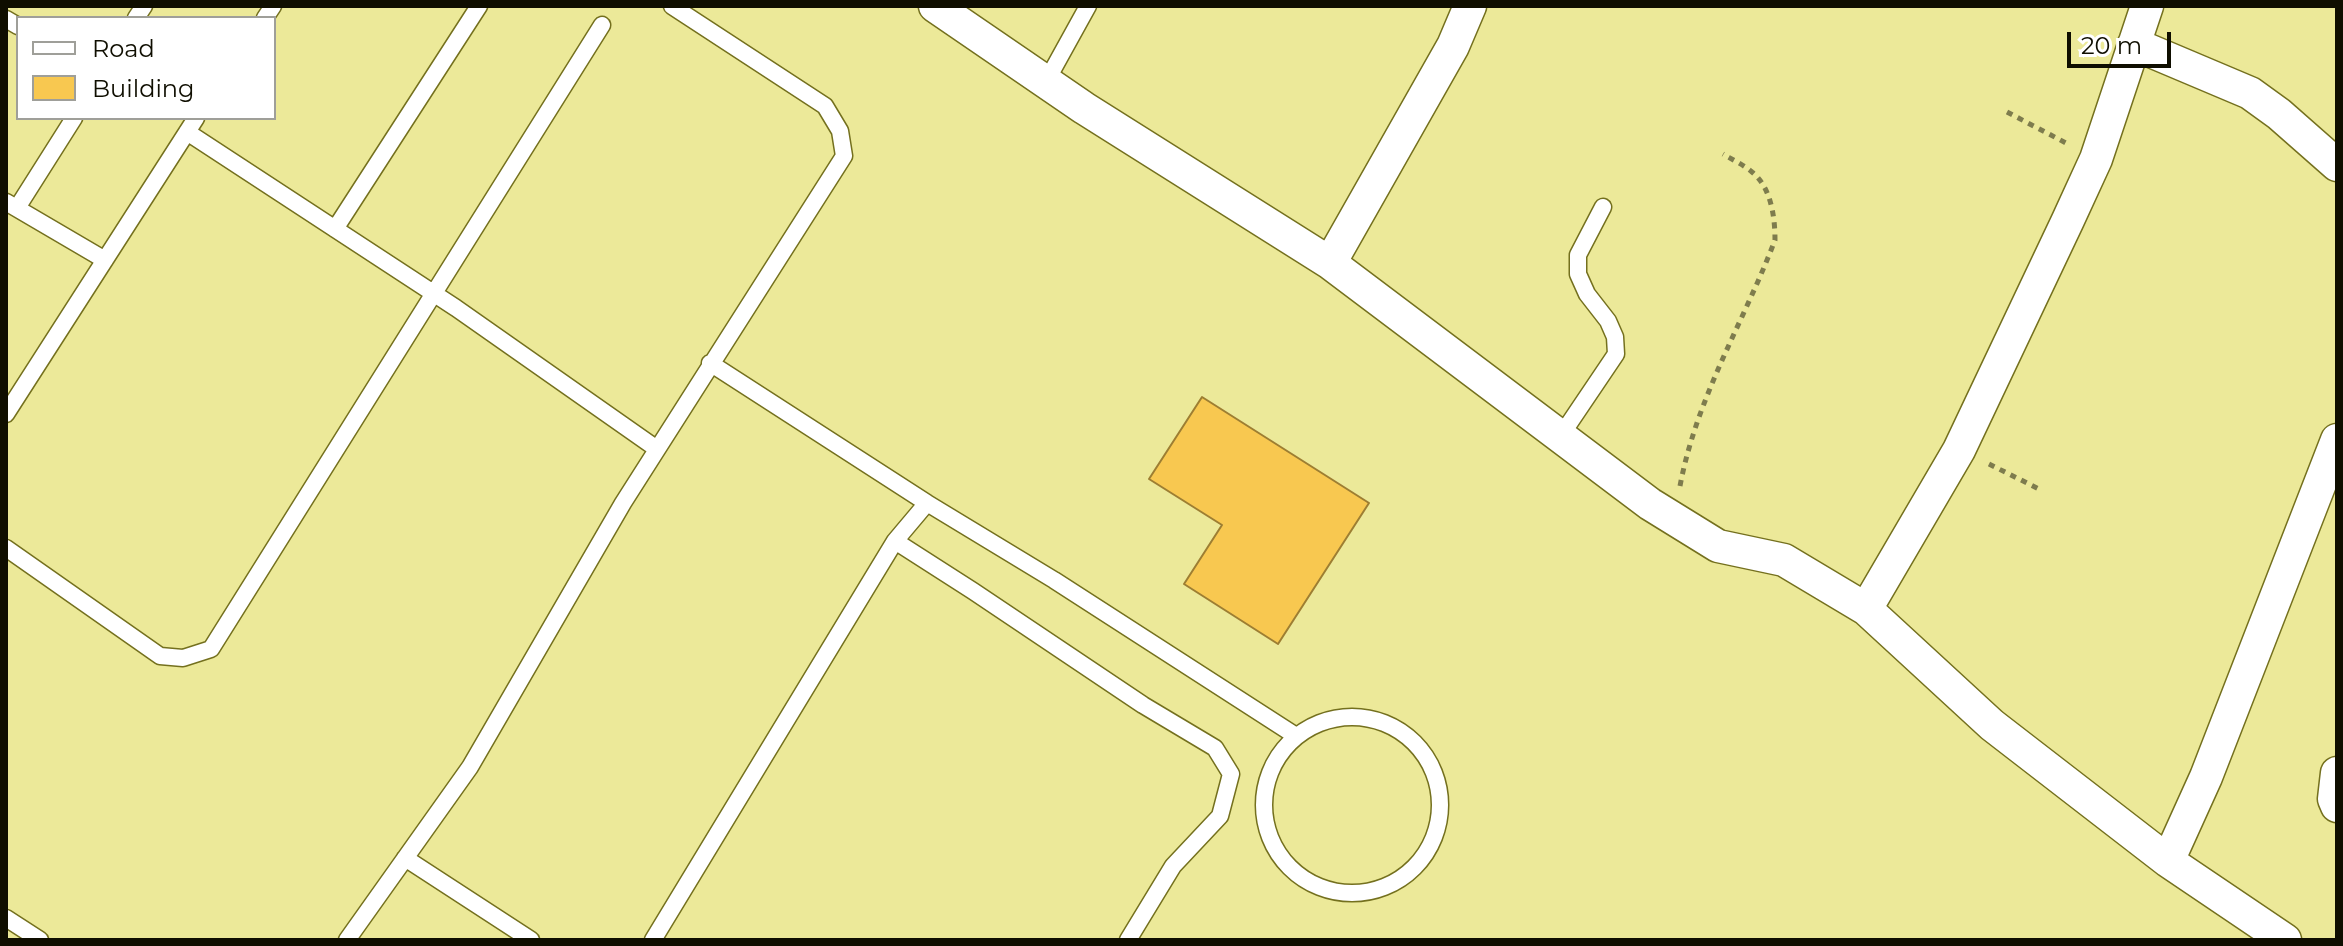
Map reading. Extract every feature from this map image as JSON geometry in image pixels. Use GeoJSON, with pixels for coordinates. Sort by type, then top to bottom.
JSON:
{"type":"FeatureCollection","features":[{"type":"Feature","properties":{"kind":"street"},"geometry":{"type":"LineString","coordinates":[[935,6],[1046,82],[1330,263],[1650,504],[1718,546],[1784,560],[1866,609],[1992,725],[2168,861],[2285,940]]}},
{"type":"Feature","properties":{"kind":"street"},"geometry":{"type":"LineString","coordinates":[[1330,263],[1453,46],[1470,6]]}},
{"type":"Feature","properties":{"kind":"street"},"geometry":{"type":"LineString","coordinates":[[1866,609],[1959,450],[2096,159],[2147,6]]}},
{"type":"Feature","properties":{"kind":"street"},"geometry":{"type":"LineString","coordinates":[[2134,44],[2250,93],[2337,165]]}},
{"type":"Feature","properties":{"kind":"street"},"geometry":{"type":"LineString","coordinates":[[2168,861],[2206,777],[2337,440]]}},
{"type":"Feature","properties":{"kind":"street"},"geometry":{"type":"LineString","coordinates":[[2337,773],[2334,799],[2337,806]]}},
{"type":"Feature","properties":{"kind":"lane"},"geometry":{"type":"LineString","coordinates":[[335,229],[479,6]]}},
{"type":"Feature","properties":{"kind":"lane"},"geometry":{"type":"LineString","coordinates":[[347,940],[470,767],[657,449],[844,156],[840,131],[825,106],[672,6]]}},
{"type":"Feature","properties":{"kind":"lane"},"geometry":{"type":"LineString","coordinates":[[1046,82],[1088,6]]}},
{"type":"Feature","properties":{"kind":"lane"},"geometry":{"type":"LineString","coordinates":[[6,548],[160,656],[183,658],[211,649],[602,25]]}},
{"type":"Feature","properties":{"kind":"lane"},"geometry":{"type":"LineString","coordinates":[[73,120],[12,205],[105,260]]}},
{"type":"Feature","properties":{"kind":"lane"},"geometry":{"type":"LineString","coordinates":[[6,414],[192,125],[335,229],[435,294],[657,449]]}},
{"type":"Feature","properties":{"kind":"lane"},"geometry":{"type":"LineString","coordinates":[[1560,437],[1616,354],[1615,337],[1608,321],[1587,294],[1578,274],[1578,255],[1603,207]]}},
{"type":"Feature","properties":{"kind":"lane"},"geometry":{"type":"LineString","coordinates":[[710,363],[1296,736]]}},
{"type":"Feature","properties":{"kind":"lane"},"geometry":{"type":"LineString","coordinates":[[653,940],[895,541],[927,503]]}},
{"type":"Feature","properties":{"kind":"lane"},"geometry":{"type":"LineString","coordinates":[[895,541],[1143,705],[1215,748],[1231,774],[1220,816],[1173,866],[1128,940]]}},
{"type":"Feature","properties":{"kind":"lane"},"geometry":{"type":"LineString","coordinates":[[1351,717],[1380,721],[1405,734],[1425,755],[1437,782],[1440,811],[1434,839],[1418,864],[1395,882],[1367,892],[1338,892],[1310,883],[1287,866],[1271,842],[1263,813],[1265,785],[1276,758],[1296,736],[1322,722],[1351,717]]}},
{"type":"Feature","properties":{"kind":"lane"},"geometry":{"type":"LineString","coordinates":[[405,858],[531,940]]}},
{"type":"Feature","properties":{"kind":"lane"},"geometry":{"type":"LineString","coordinates":[[6,918],[40,940]]}},
{"type":"Feature","properties":{"kind":"path"},"geometry":{"type":"LineString","coordinates":[[2007,112],[2096,159]]}},
{"type":"Feature","properties":{"kind":"path"},"geometry":{"type":"LineString","coordinates":[[1674,519],[1687,449],[1700,410],[1775,240],[1775,217],[1755,174],[1723,154]]}},
{"type":"Feature","properties":{"kind":"path"},"geometry":{"type":"LineString","coordinates":[[1959,450],[2039,489]]}},
{"type":"Feature","properties":{"kind":"building"},"geometry":{"type":"Polygon","coordinates":[[[1202,397],[1369,503],[1278,644],[1184,584],[1222,525],[1149,479],[1202,397]]]}}]}
